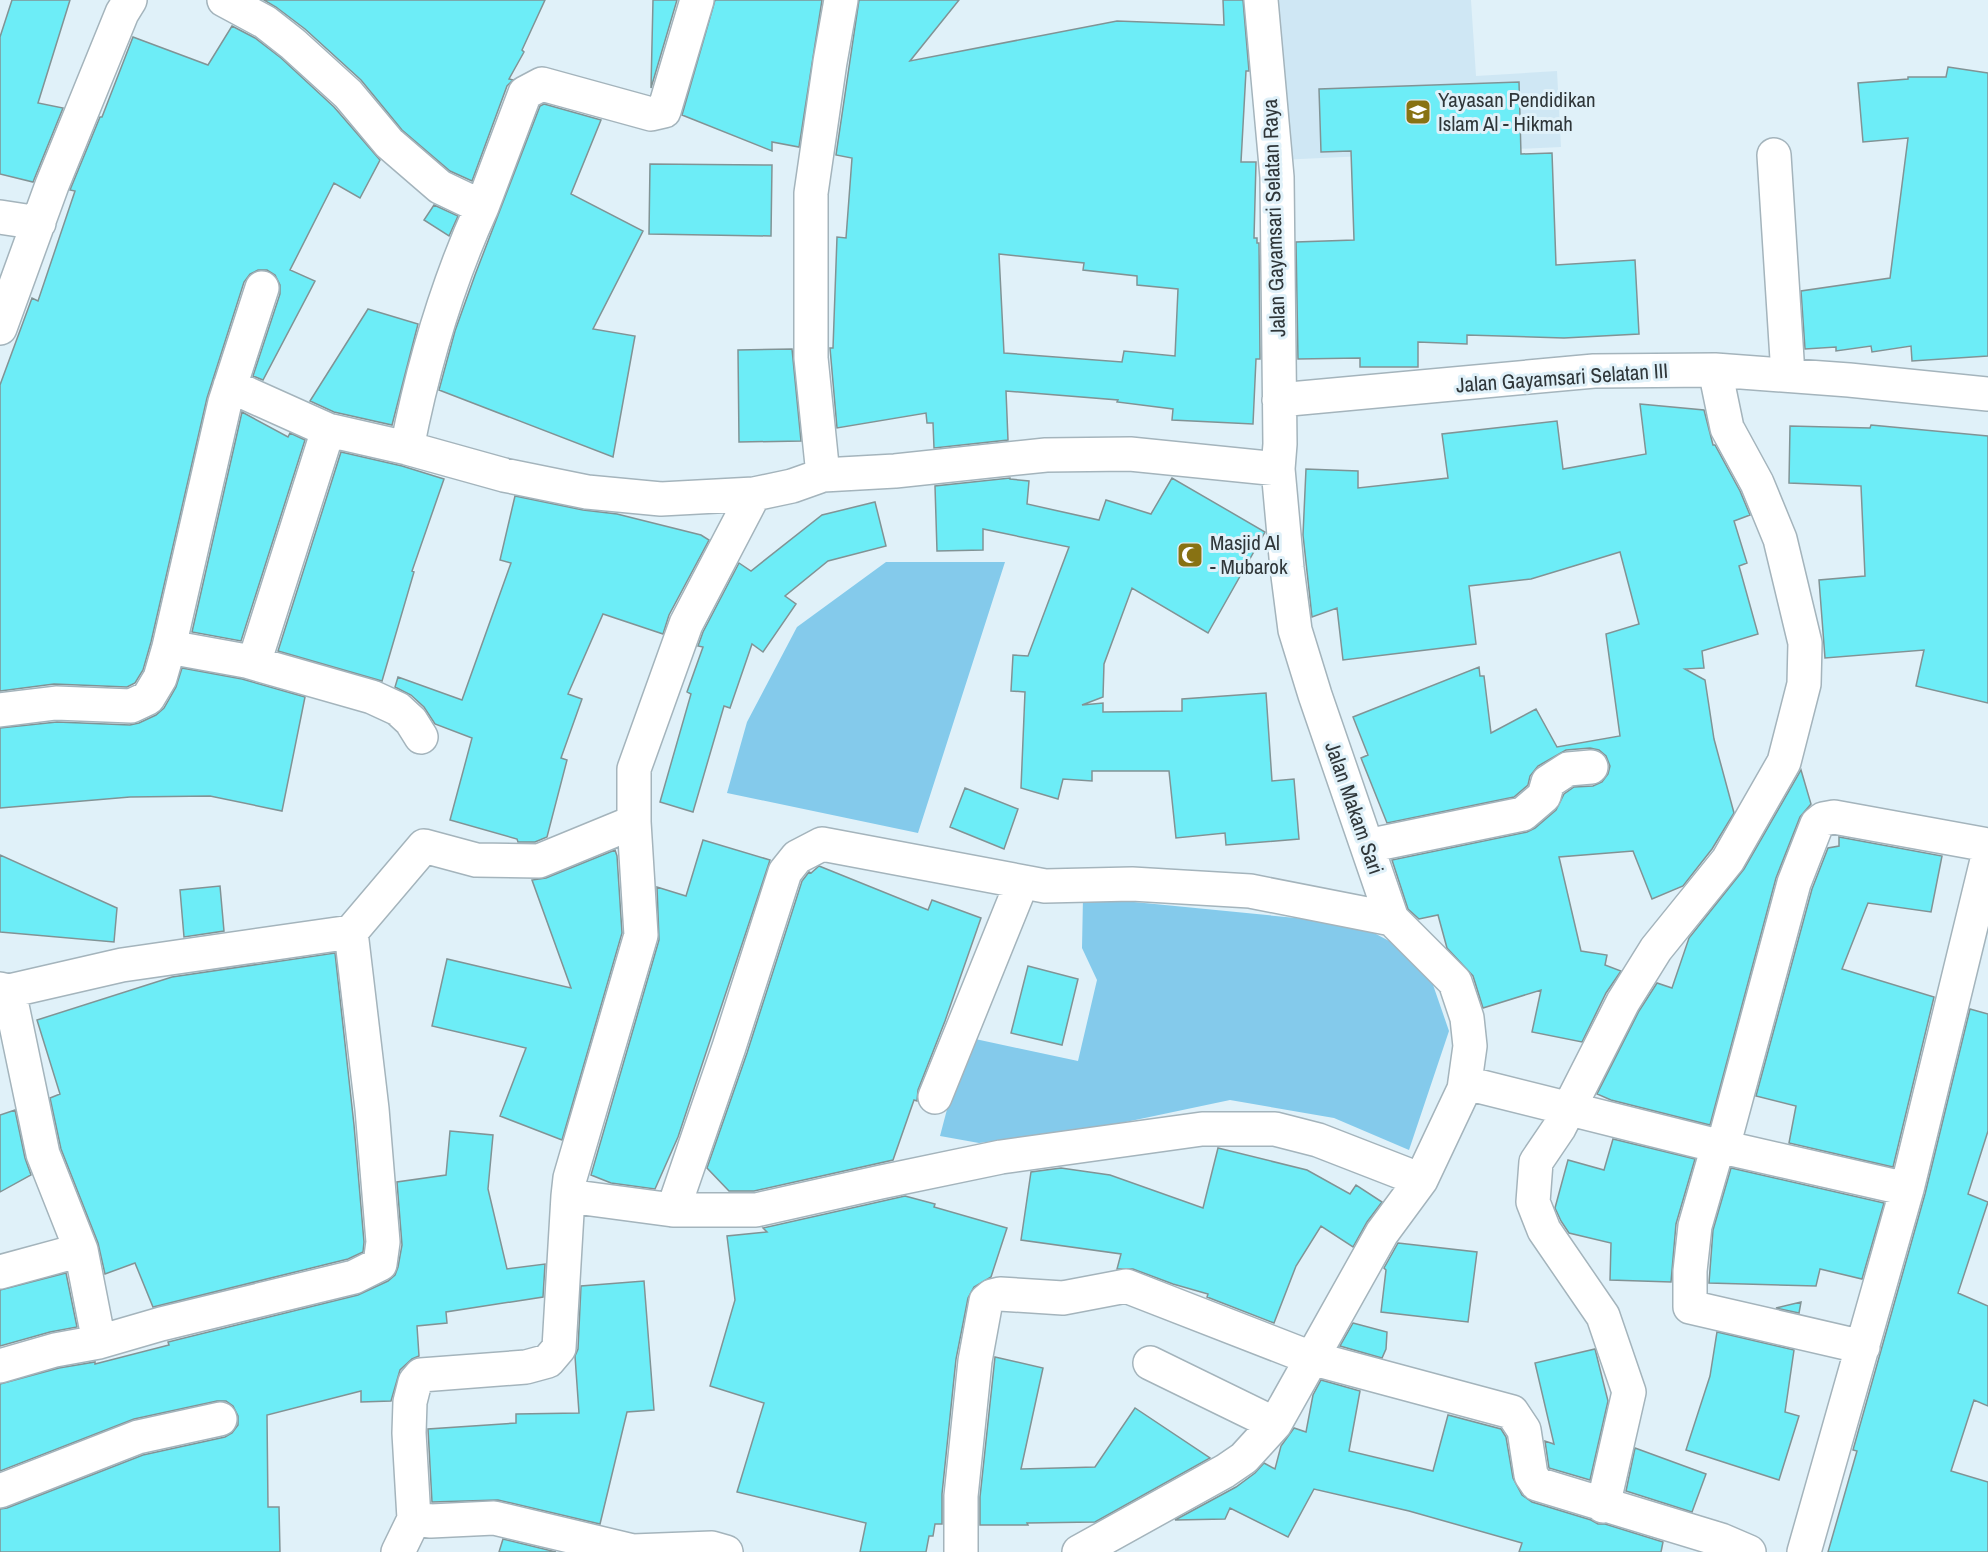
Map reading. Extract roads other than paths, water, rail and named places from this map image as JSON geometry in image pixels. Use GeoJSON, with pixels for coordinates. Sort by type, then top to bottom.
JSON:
{"type":"FeatureCollection","features":[{"type":"Feature","properties":{"kind":"street"},"geometry":{"type":"LineString","coordinates":[[0,328],[77,120],[122,13],[130,0]]}},
{"type":"Feature","properties":{"kind":"street"},"geometry":{"type":"LineString","coordinates":[[224,0],[265,22],[293,44],[348,94],[389,143],[440,187],[482,207]]}},
{"type":"Feature","properties":{"kind":"street"},"geometry":{"type":"LineString","coordinates":[[407,448],[415,408],[438,323],[464,247],[482,207],[525,93],[542,84],[651,114],[664,111],[697,0]]}},
{"type":"Feature","properties":{"kind":"street"},"geometry":{"type":"LineString","coordinates":[[823,475],[812,358],[811,193],[841,0]]}},
{"type":"Feature","properties":{"kind":"street","name":"Jalan Gayamsari Selatan Raya"},"geometry":{"type":"LineString","coordinates":[[1261,0],[1276,177],[1279,400]]}},
{"type":"Feature","properties":{"kind":"street"},"geometry":{"type":"LineString","coordinates":[[1773,155],[1788,375]]}},
{"type":"Feature","properties":{"kind":"street"},"geometry":{"type":"LineString","coordinates":[[0,218],[39,223]]}},
{"type":"Feature","properties":{"kind":"street"},"geometry":{"type":"LineString","coordinates":[[0,710],[56,703],[131,706],[148,698],[160,678],[169,647],[230,386],[262,288]]}},
{"type":"Feature","properties":{"kind":"street"},"geometry":{"type":"LineString","coordinates":[[1603,1506],[1629,1392],[1603,1316],[1544,1230],[1533,1202],[1536,1162],[1559,1128],[1623,1002],[1656,949],[1728,860],[1784,762],[1804,684],[1805,643],[1780,539],[1757,483],[1727,428],[1714,370]]}},
{"type":"Feature","properties":{"kind":"street","name":"Jalan Gayamsari Selatan III"},"geometry":{"type":"LineString","coordinates":[[1279,400],[1594,371],[1714,370],[1988,394]]}},
{"type":"Feature","properties":{"kind":"street"},"geometry":{"type":"LineString","coordinates":[[230,386],[328,430],[407,448],[504,475],[587,492],[661,499],[754,494],[792,486],[823,475],[895,471],[1046,455],[1130,454],[1278,469]]}},
{"type":"Feature","properties":{"kind":"street","name":"Jalan Makam Sari"},"geometry":{"type":"LineString","coordinates":[[1079,1552],[1225,1471],[1244,1458],[1275,1424],[1382,1233],[1421,1180],[1466,1083],[1470,1046],[1467,1018],[1455,982],[1392,919],[1295,630],[1278,469],[1279,400]]}},
{"type":"Feature","properties":{"kind":"street"},"geometry":{"type":"LineString","coordinates":[[254,663],[328,430]]}},
{"type":"Feature","properties":{"kind":"street"},"geometry":{"type":"LineString","coordinates":[[398,1552],[414,1519],[410,1402],[415,1382],[421,1374],[526,1367],[548,1360],[559,1348],[570,1178],[641,935],[634,822],[634,769],[686,624],[754,494]]}},
{"type":"Feature","properties":{"kind":"street"},"geometry":{"type":"LineString","coordinates":[[169,647],[254,663],[372,697],[398,710],[411,721],[421,737]]}},
{"type":"Feature","properties":{"kind":"street"},"geometry":{"type":"LineString","coordinates":[[1367,846],[1523,814],[1544,796],[1548,782],[1568,769],[1591,767]]}},
{"type":"Feature","properties":{"kind":"street"},"geometry":{"type":"LineString","coordinates":[[1863,1347],[1690,1307],[1690,1271],[1695,1226],[1721,1146],[1794,883],[1817,824],[1823,819],[1834,817],[1988,845]]}},
{"type":"Feature","properties":{"kind":"street"},"geometry":{"type":"LineString","coordinates":[[99,1342],[81,1250],[43,1154],[3,996],[122,965],[351,932],[424,846],[476,860],[539,861],[634,822]]}},
{"type":"Feature","properties":{"kind":"street"},"geometry":{"type":"LineString","coordinates":[[673,1210],[729,1047],[785,872],[797,857],[822,844],[1045,886],[1132,884],[1250,891],[1392,919]]}},
{"type":"Feature","properties":{"kind":"street"},"geometry":{"type":"LineString","coordinates":[[1804,1552],[1907,1189],[1988,855]]}},
{"type":"Feature","properties":{"kind":"street"},"geometry":{"type":"LineString","coordinates":[[935,1097],[1022,882]]}},
{"type":"Feature","properties":{"kind":"street"},"geometry":{"type":"LineString","coordinates":[[0,1366],[55,1350],[99,1342],[160,1324],[354,1277],[380,1264],[383,1242],[372,1109],[351,932]]}},
{"type":"Feature","properties":{"kind":"street"},"geometry":{"type":"LineString","coordinates":[[1466,1083],[1907,1189]]}},
{"type":"Feature","properties":{"kind":"street"},"geometry":{"type":"LineString","coordinates":[[568,1196],[673,1210],[756,1210],[1001,1157],[1202,1129],[1275,1129],[1317,1140],[1421,1180]]}},
{"type":"Feature","properties":{"kind":"street"},"geometry":{"type":"LineString","coordinates":[[0,1272],[81,1250]]}},
{"type":"Feature","properties":{"kind":"street"},"geometry":{"type":"LineString","coordinates":[[961,1552],[962,1496],[975,1361],[985,1304],[992,1296],[1002,1293],[1063,1298],[1126,1286],[1311,1358],[1512,1412],[1524,1430],[1532,1475],[1537,1484],[1603,1506],[1721,1540],[1749,1552]]}},
{"type":"Feature","properties":{"kind":"street"},"geometry":{"type":"LineString","coordinates":[[1150,1363],[1275,1424]]}},
{"type":"Feature","properties":{"kind":"street"},"geometry":{"type":"LineString","coordinates":[[0,1491],[138,1437],[220,1419]]}},
{"type":"Feature","properties":{"kind":"street"},"geometry":{"type":"LineString","coordinates":[[414,1519],[431,1521],[494,1518],[633,1551],[711,1548],[726,1552]]}},
{"type":"Feature","properties":{"kind":"place","name":"Yayasan Pendidikan Islam Al - Hikmah"},"geometry":{"type":"Point","coordinates":[1418,112]}},
{"type":"Feature","properties":{"kind":"place","name":"Masjid Al - Mubarok"},"geometry":{"type":"Point","coordinates":[1190,555]}}]}
